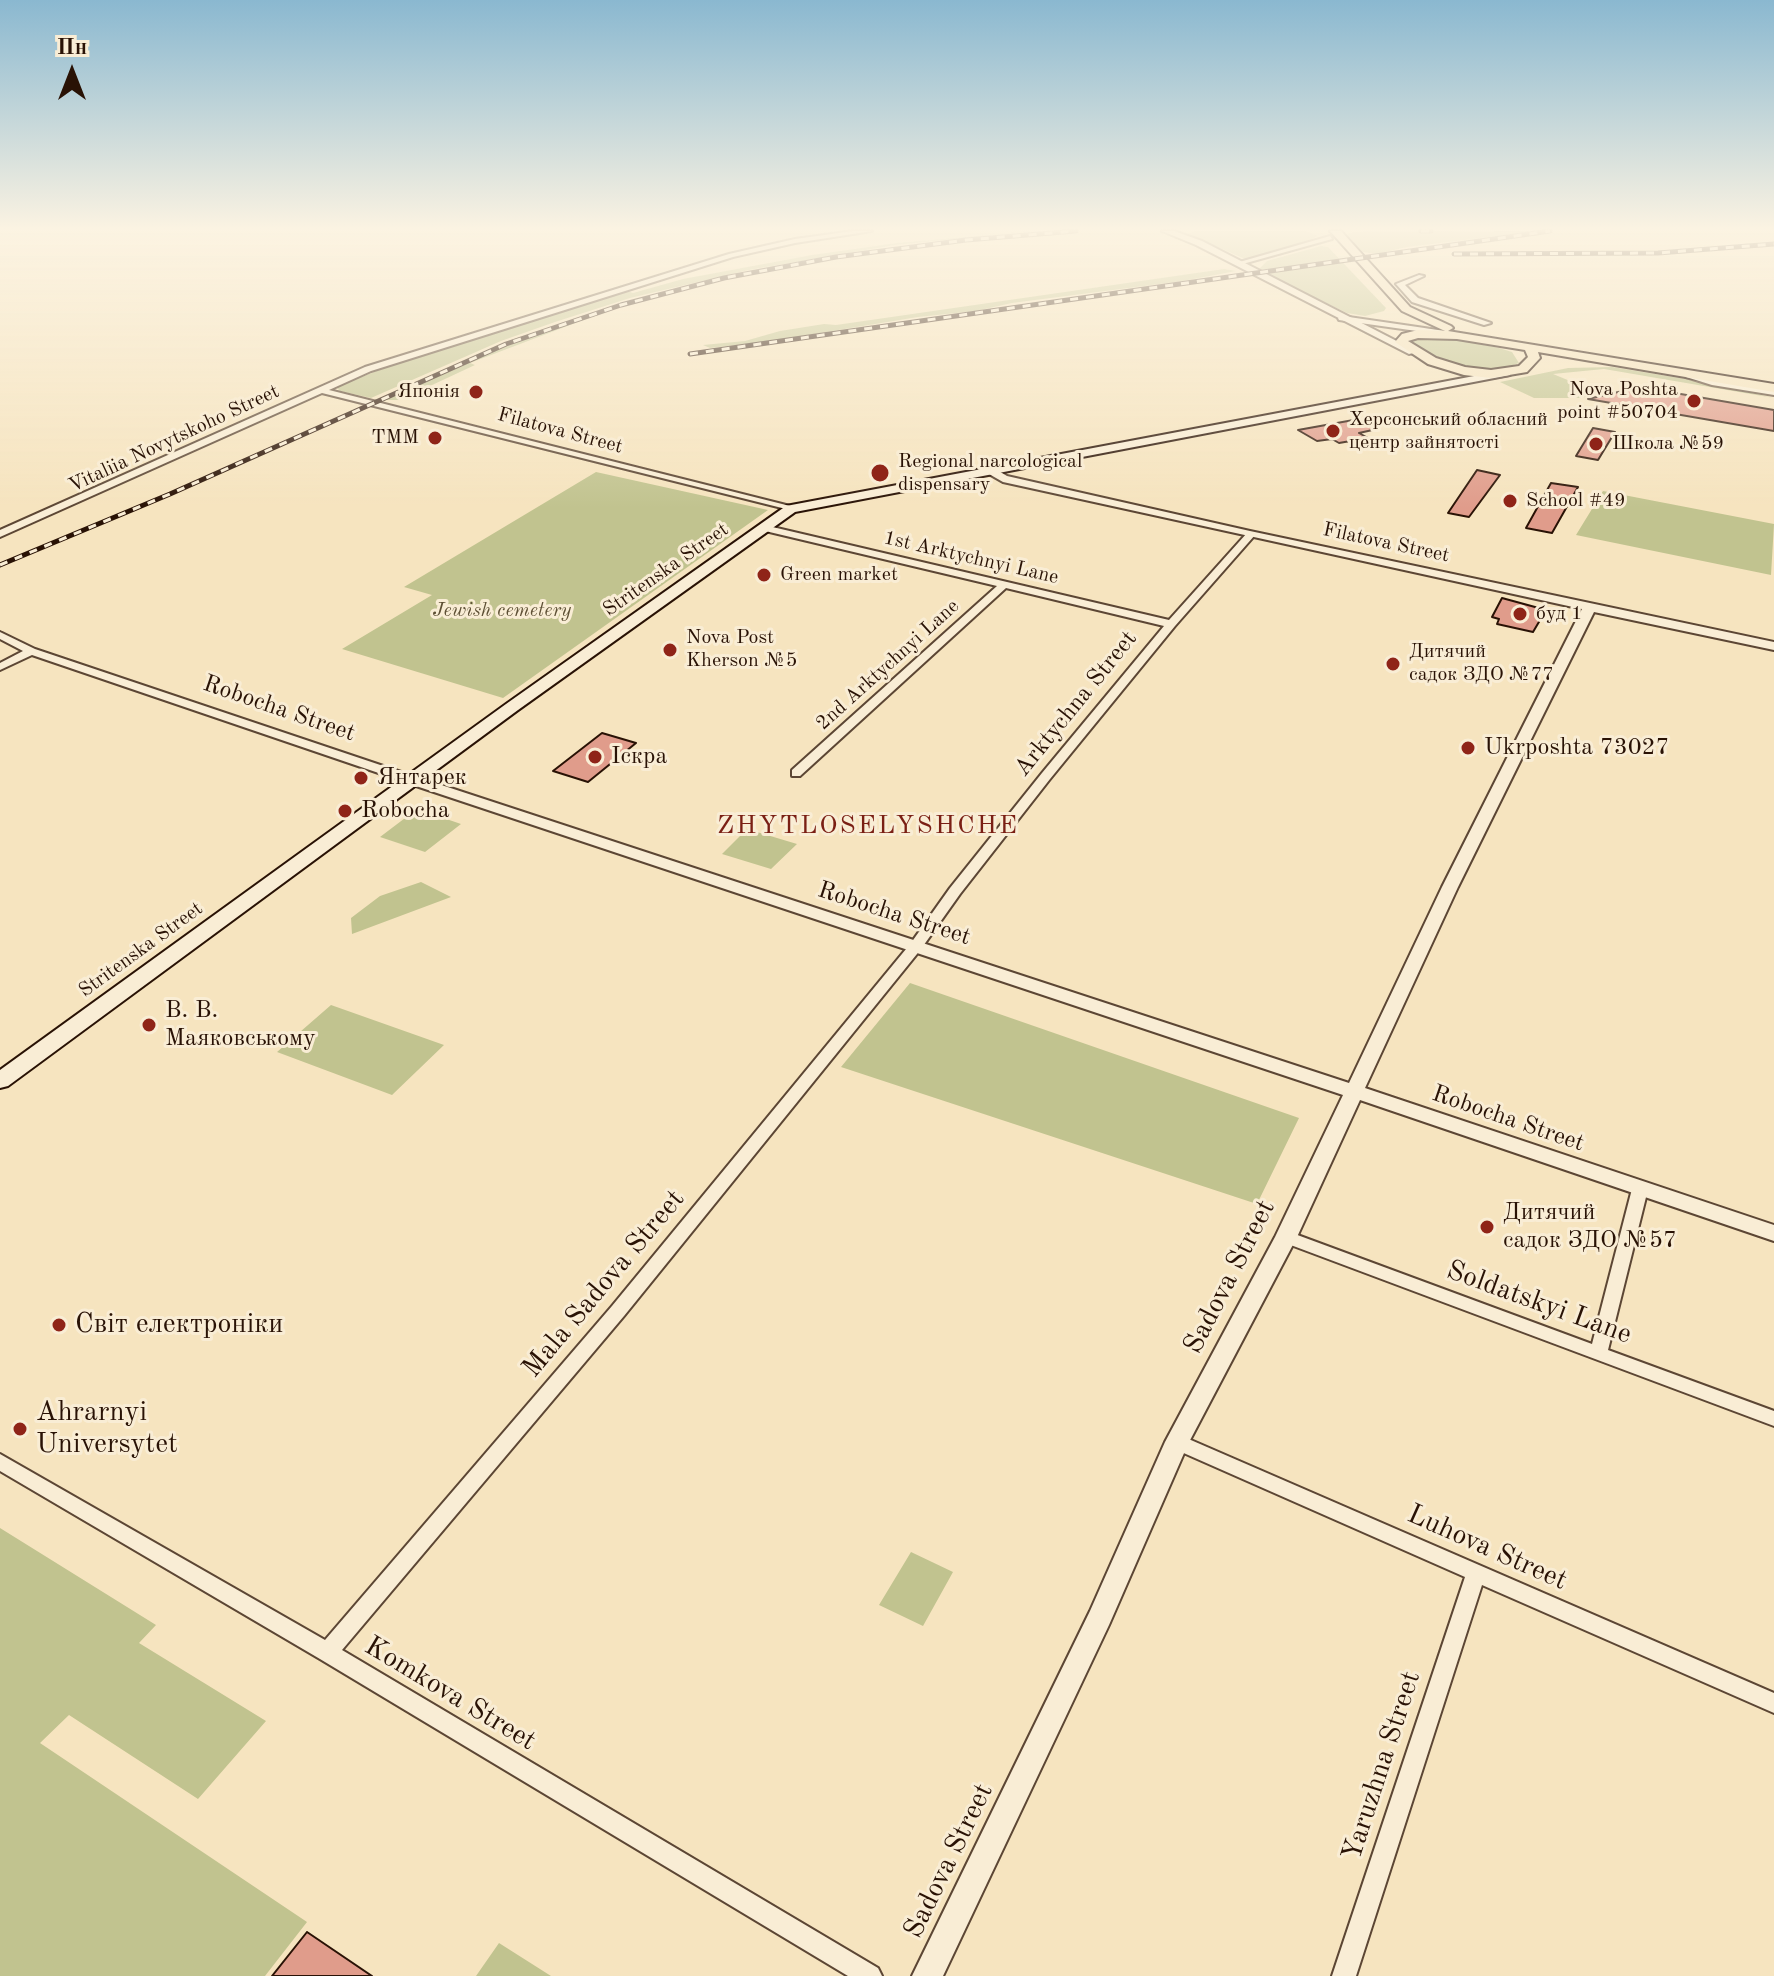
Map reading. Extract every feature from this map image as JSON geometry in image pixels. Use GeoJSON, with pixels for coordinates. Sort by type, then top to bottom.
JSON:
{"type":"FeatureCollection","features":[{"type":"Feature","properties":{"kind":"main road"},"geometry":{"type":"LineString","coordinates":[[1433,323],[1461,335]]}},
{"type":"Feature","properties":{"kind":"main road"},"geometry":{"type":"LineString","coordinates":[[1396,325],[1401,342],[1413,352],[1464,371],[1506,373],[1586,363],[1643,367]]}},
{"type":"Feature","properties":{"kind":"main road"},"geometry":{"type":"LineString","coordinates":[[1401,342],[1418,334],[1461,335],[1774,391]]}},
{"type":"Feature","properties":{"kind":"main road"},"geometry":{"type":"LineString","coordinates":[[1523,369],[1534,358],[1530,348]]}},
{"type":"Feature","properties":{"kind":"main road"},"geometry":{"type":"LineString","coordinates":[[1432,361],[1450,378],[1434,389]]}},
{"type":"Feature","properties":{"kind":"main road","name":"Stritenska Street"},"geometry":{"type":"LineString","coordinates":[[0,1081],[412,780],[791,509],[1506,373]]}},
{"type":"Feature","properties":{"kind":"street","name":"Vitaliia Novytskoho Street"},"geometry":{"type":"LineString","coordinates":[[0,534],[320,390],[406,356],[511,323]]}},
{"type":"Feature","properties":{"kind":"street"},"geometry":{"type":"LineString","coordinates":[[1358,323],[1413,352]]}},
{"type":"Feature","properties":{"kind":"street"},"geometry":{"type":"LineString","coordinates":[[1386,323],[1461,335],[1487,323]]}},
{"type":"Feature","properties":{"kind":"street","name":"Filatova Street"},"geometry":{"type":"LineString","coordinates":[[320,390],[791,509]]}},
{"type":"Feature","properties":{"kind":"street","name":"Filatova Street"},"geometry":{"type":"LineString","coordinates":[[993,472],[1003,479],[1250,535],[1774,646]]}},
{"type":"Feature","properties":{"kind":"street","name":"1st Arktychnyi Lane"},"geometry":{"type":"LineString","coordinates":[[764,528],[1171,624]]}},
{"type":"Feature","properties":{"kind":"street","name":"Arktychna Street"},"geometry":{"type":"LineString","coordinates":[[916,946],[964,879],[1171,624],[1250,535]]}},
{"type":"Feature","properties":{"kind":"street","name":"2nd Arktychnyi Lane"},"geometry":{"type":"LineString","coordinates":[[796,773],[1005,584]]}},
{"type":"Feature","properties":{"kind":"street","name":"Sadova Street"},"geometry":{"type":"LineString","coordinates":[[927,1976],[1100,1617],[1177,1442],[1286,1237],[1450,887],[1590,607]]}},
{"type":"Feature","properties":{"kind":"street","name":"Robocha Street"},"geometry":{"type":"LineString","coordinates":[[0,635],[31,651],[412,780],[1355,1091],[1774,1233]]}},
{"type":"Feature","properties":{"kind":"street"},"geometry":{"type":"LineString","coordinates":[[0,667],[31,651]]}},
{"type":"Feature","properties":{"kind":"street","name":"Mala Sadova Street"},"geometry":{"type":"LineString","coordinates":[[327,1652],[618,1311],[916,946]]}},
{"type":"Feature","properties":{"kind":"street"},"geometry":{"type":"LineString","coordinates":[[1598,1353],[1640,1189]]}},
{"type":"Feature","properties":{"kind":"street","name":"Soldatskyi Lane"},"geometry":{"type":"LineString","coordinates":[[1286,1237],[1774,1419]]}},
{"type":"Feature","properties":{"kind":"street","name":"Luhova Street"},"geometry":{"type":"LineString","coordinates":[[1177,1442],[1774,1703]]}},
{"type":"Feature","properties":{"kind":"street","name":"Komkova Street"},"geometry":{"type":"LineString","coordinates":[[0,1462],[327,1652],[870,1976]]}},
{"type":"Feature","properties":{"kind":"street","name":"Yaruzhna Street"},"geometry":{"type":"LineString","coordinates":[[1344,1976],[1476,1574]]}},
{"type":"Feature","properties":{"kind":"green space"},"geometry":{"type":"Polygon","coordinates":[[[519,323],[552,323],[501,341],[371,398],[340,391],[336,387],[420,354],[519,323]]]}},
{"type":"Feature","properties":{"kind":"green space"},"geometry":{"type":"Polygon","coordinates":[[[575,323],[470,363],[475,365],[400,400],[382,400],[498,348],[575,323]]]}},
{"type":"Feature","properties":{"kind":"green space"},"geometry":{"type":"Polygon","coordinates":[[[880,323],[765,342],[710,348],[703,345],[745,341],[780,331],[824,324],[880,323]]]}},
{"type":"Feature","properties":{"kind":"green space"},"geometry":{"type":"Polygon","coordinates":[[[1428,334],[1512,352],[1519,363],[1499,370],[1479,371],[1445,364],[1408,341],[1428,334]]]}},
{"type":"Feature","properties":{"kind":"green space"},"geometry":{"type":"Polygon","coordinates":[[[1612,367],[1774,398],[1604,369],[1553,374],[1592,390],[1590,396],[1581,398],[1534,398],[1500,382],[1568,368],[1612,367]]]}},
{"type":"Feature","properties":{"kind":"green space","name":"Jewish cemetery"},"geometry":{"type":"Polygon","coordinates":[[[596,472],[768,510],[503,698],[342,649],[432,595],[404,587],[596,472]]]}},
{"type":"Feature","properties":{"kind":"green space"},"geometry":{"type":"Polygon","coordinates":[[[1603,491],[1774,524],[1771,575],[1576,535],[1603,491]]]}},
{"type":"Feature","properties":{"kind":"green space"},"geometry":{"type":"Polygon","coordinates":[[[417,809],[461,824],[425,852],[380,837],[417,809]]]}},
{"type":"Feature","properties":{"kind":"green space"},"geometry":{"type":"Polygon","coordinates":[[[747,829],[797,844],[771,869],[722,854],[747,829]]]}},
{"type":"Feature","properties":{"kind":"green space"},"geometry":{"type":"Polygon","coordinates":[[[421,882],[451,897],[352,934],[351,918],[380,896],[421,882]]]}},
{"type":"Feature","properties":{"kind":"green space"},"geometry":{"type":"Polygon","coordinates":[[[910,983],[1299,1118],[1257,1204],[841,1067],[910,983]]]}},
{"type":"Feature","properties":{"kind":"green space"},"geometry":{"type":"Polygon","coordinates":[[[331,1005],[444,1045],[392,1095],[277,1052],[331,1005]]]}},
{"type":"Feature","properties":{"kind":"green space"},"geometry":{"type":"Polygon","coordinates":[[[0,1528],[156,1625],[139,1643],[266,1721],[198,1799],[69,1715],[40,1743],[307,1922],[265,1976],[0,1976],[0,1528]]]}},
{"type":"Feature","properties":{"kind":"green space"},"geometry":{"type":"Polygon","coordinates":[[[911,1552],[953,1572],[923,1626],[879,1605],[911,1552]]]}},
{"type":"Feature","properties":{"kind":"green space"},"geometry":{"type":"Polygon","coordinates":[[[499,1943],[551,1976],[476,1976],[499,1943]]]}},
{"type":"Feature","properties":{"kind":"building"},"geometry":{"type":"Polygon","coordinates":[[[1640,387],[1774,410],[1774,431],[1588,399],[1640,387]]]}},
{"type":"Feature","properties":{"kind":"building","name":"Херсонський обласний центр зайнятості"},"geometry":{"type":"Polygon","coordinates":[[[1359,419],[1377,429],[1359,433],[1368,438],[1339,443],[1332,439],[1317,441],[1298,430],[1359,419]]]}},
{"type":"Feature","properties":{"kind":"building","name":"Школа №59"},"geometry":{"type":"Polygon","coordinates":[[[1593,428],[1615,432],[1598,460],[1576,456],[1593,428]]]}},
{"type":"Feature","properties":{"kind":"building"},"geometry":{"type":"Polygon","coordinates":[[[1477,470],[1500,475],[1469,517],[1448,513],[1477,470]]]}},
{"type":"Feature","properties":{"kind":"building"},"geometry":{"type":"Polygon","coordinates":[[[1551,483],[1578,487],[1552,533],[1526,528],[1551,483]]]}},
{"type":"Feature","properties":{"kind":"building","name":"буд 1"},"geometry":{"type":"Polygon","coordinates":[[[1502,598],[1546,610],[1533,632],[1497,624],[1499,619],[1492,617],[1502,598]]]}},
{"type":"Feature","properties":{"kind":"building","name":"Іскра"},"geometry":{"type":"Polygon","coordinates":[[[602,733],[636,743],[588,782],[553,771],[602,733]]]}},
{"type":"Feature","properties":{"kind":"building"},"geometry":{"type":"Polygon","coordinates":[[[307,1932],[372,1976],[272,1976],[307,1932]]]}},
{"type":"Feature","properties":{"kind":"railway"},"geometry":{"type":"LineString","coordinates":[[0,565],[170,494],[506,344],[567,323]]}},
{"type":"Feature","properties":{"kind":"railway"},"geometry":{"type":"LineString","coordinates":[[690,354],[905,323]]}},
{"type":"Feature","properties":{"kind":"place","name":"Японія"},"geometry":{"type":"Point","coordinates":[476,392]}},
{"type":"Feature","properties":{"kind":"place","name":"Nova Poshta point #50704"},"geometry":{"type":"Point","coordinates":[1694,401]}},
{"type":"Feature","properties":{"kind":"place","name":"Херсонський обласний центр зайнятості"},"geometry":{"type":"Point","coordinates":[1333,431]}},
{"type":"Feature","properties":{"kind":"place","name":"TMM"},"geometry":{"type":"Point","coordinates":[435,438]}},
{"type":"Feature","properties":{"kind":"place","name":"Школа №59"},"geometry":{"type":"Point","coordinates":[1596,444]}},
{"type":"Feature","properties":{"kind":"place","name":"Regional narcological dispensary"},"geometry":{"type":"Point","coordinates":[880,473]}},
{"type":"Feature","properties":{"kind":"place","name":"School #49"},"geometry":{"type":"Point","coordinates":[1510,501]}},
{"type":"Feature","properties":{"kind":"place","name":"Green market"},"geometry":{"type":"Point","coordinates":[764,575]}},
{"type":"Feature","properties":{"kind":"place","name":"буд 1"},"geometry":{"type":"Point","coordinates":[1520,614]}},
{"type":"Feature","properties":{"kind":"place","name":"Nova Post Kherson №5"},"geometry":{"type":"Point","coordinates":[670,650]}},
{"type":"Feature","properties":{"kind":"place","name":"Дитячий садок ЗДО №77"},"geometry":{"type":"Point","coordinates":[1393,664]}},
{"type":"Feature","properties":{"kind":"place","name":"Ukrposhta 73027"},"geometry":{"type":"Point","coordinates":[1468,748]}},
{"type":"Feature","properties":{"kind":"place","name":"Іскра"},"geometry":{"type":"Point","coordinates":[595,757]}},
{"type":"Feature","properties":{"kind":"place","name":"Янтарек"},"geometry":{"type":"Point","coordinates":[361,778]}},
{"type":"Feature","properties":{"kind":"place","name":"Robocha"},"geometry":{"type":"Point","coordinates":[345,811]}},
{"type":"Feature","properties":{"kind":"place","name":"В. В. Маяковському"},"geometry":{"type":"Point","coordinates":[149,1025]}},
{"type":"Feature","properties":{"kind":"place","name":"Дитячий садок ЗДО №57"},"geometry":{"type":"Point","coordinates":[1487,1227]}},
{"type":"Feature","properties":{"kind":"place","name":"Світ електроніки"},"geometry":{"type":"Point","coordinates":[59,1325]}},
{"type":"Feature","properties":{"kind":"place","name":"Ahrarnyi Universytet"},"geometry":{"type":"Point","coordinates":[20,1429]}},
{"type":"Feature","properties":{"kind":"district","name":"ZHYTLOSELYSHCHE"},"geometry":{"type":"Point","coordinates":[868,826]}}]}
